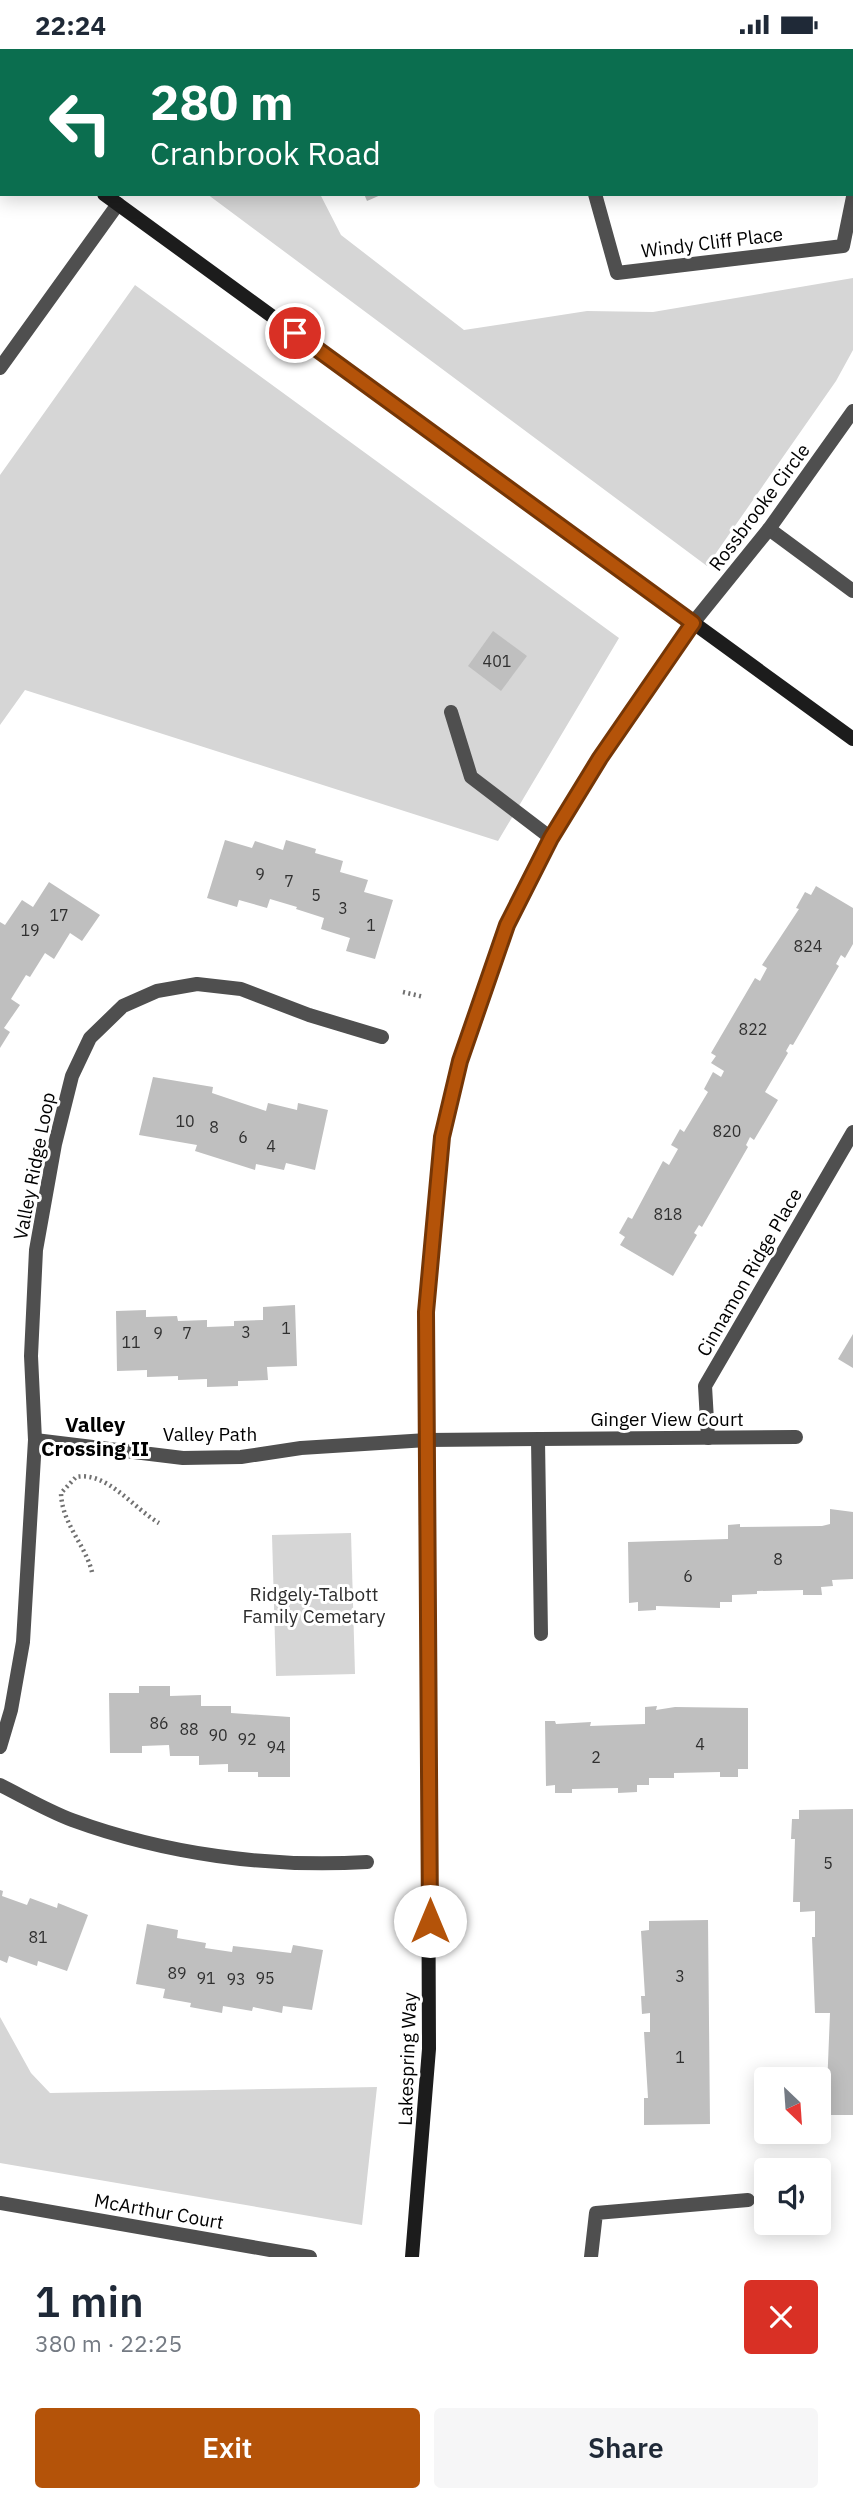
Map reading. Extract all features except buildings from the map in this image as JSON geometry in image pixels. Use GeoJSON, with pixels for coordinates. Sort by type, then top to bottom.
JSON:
{"type":"FeatureCollection","features":[{"type":"Feature","properties":{"kind":"street"},"geometry":{"type":"LineString","coordinates":[[107,196],[853,739]]}},
{"type":"Feature","properties":{"kind":"street","name":"Windy Cliff Place"},"geometry":{"type":"LineString","coordinates":[[596,196],[617,274],[843,246],[853,197]]}},
{"type":"Feature","properties":{"kind":"street"},"geometry":{"type":"LineString","coordinates":[[0,368],[118,204]]}},
{"type":"Feature","properties":{"kind":"street","name":"Rossbrooke Circle"},"geometry":{"type":"LineString","coordinates":[[693,623],[769,529],[853,411]]}},
{"type":"Feature","properties":{"kind":"street"},"geometry":{"type":"LineString","coordinates":[[769,529],[853,591]]}},
{"type":"Feature","properties":{"kind":"street","name":"Lakespring Way"},"geometry":{"type":"LineString","coordinates":[[412,2257],[429,2049],[426,1312],[442,1137],[460,1061],[499,947],[551,838],[600,758],[693,623]]}},
{"type":"Feature","properties":{"kind":"street"},"geometry":{"type":"LineString","coordinates":[[451,712],[471,776],[551,838]]}},
{"type":"Feature","properties":{"kind":"street","name":"Valley Ridge Loop"},"geometry":{"type":"LineString","coordinates":[[0,1747],[11,1710],[23,1642],[35,1440],[31,1356],[36,1249],[55,1144],[72,1076],[90,1038],[123,1006],[157,991],[197,984],[241,989],[309,1015],[382,1037]]}},
{"type":"Feature","properties":{"kind":"street","name":"Cinnamon Ridge Place"},"geometry":{"type":"LineString","coordinates":[[708,1438],[705,1386],[853,1132]]}},
{"type":"Feature","properties":{"kind":"street","name":"Ginger View Court"},"geometry":{"type":"LineString","coordinates":[[427,1440],[796,1437]]}},
{"type":"Feature","properties":{"kind":"street","name":"Valley Path"},"geometry":{"type":"LineString","coordinates":[[35,1440],[183,1458],[241,1457],[301,1448],[427,1440]]}},
{"type":"Feature","properties":{"kind":"street"},"geometry":{"type":"LineString","coordinates":[[538,1440],[541,1634]]}},
{"type":"Feature","properties":{"kind":"street"},"geometry":{"type":"LineString","coordinates":[[0,1785],[71,1820],[152,1843],[247,1860],[367,1862]]}},
{"type":"Feature","properties":{"kind":"street"},"geometry":{"type":"LineString","coordinates":[[591,2257],[596,2213],[748,2200]]}},
{"type":"Feature","properties":{"kind":"street","name":"McArthur Court"},"geometry":{"type":"LineString","coordinates":[[0,2203],[310,2257]]}},
{"type":"Feature","properties":{"kind":"path"},"geometry":{"type":"LineString","coordinates":[[403,992],[424,997]]}},
{"type":"Feature","properties":{"kind":"path"},"geometry":{"type":"LineString","coordinates":[[92,1572],[61,1503],[61,1493],[76,1477],[96,1476],[159,1523]]}},
{"type":"Feature","properties":{"kind":"green space"},"geometry":{"type":"Polygon","coordinates":[[[210,196],[321,196],[341,235],[464,330],[587,311],[653,312],[853,278],[853,350],[836,381],[707,566],[210,196]]]}},
{"type":"Feature","properties":{"kind":"green space"},"geometry":{"type":"Polygon","coordinates":[[[135,285],[619,638],[498,841],[25,690],[0,725],[0,475],[135,285]]]}},
{"type":"Feature","properties":{"kind":"green space","name":"Ridgely-Talbott Family Cemetary"},"geometry":{"type":"Polygon","coordinates":[[[351,1533],[355,1674],[276,1676],[272,1535],[351,1533]]]}},
{"type":"Feature","properties":{"kind":"green space"},"geometry":{"type":"Polygon","coordinates":[[[0,2017],[31,2073],[50,2093],[377,2087],[362,2225],[0,2163],[0,2017]]]}},
{"type":"Feature","properties":{"kind":"district","name":"Valley Crossing II"},"geometry":{"type":"Point","coordinates":[95,1436]}},
{"type":"Feature","properties":{"kind":"route"},"geometry":{"type":"LineString","coordinates":[[295,333],[693,623],[600,758],[551,838],[507,925],[460,1061],[442,1137],[426,1312],[430,1921]]}}]}
